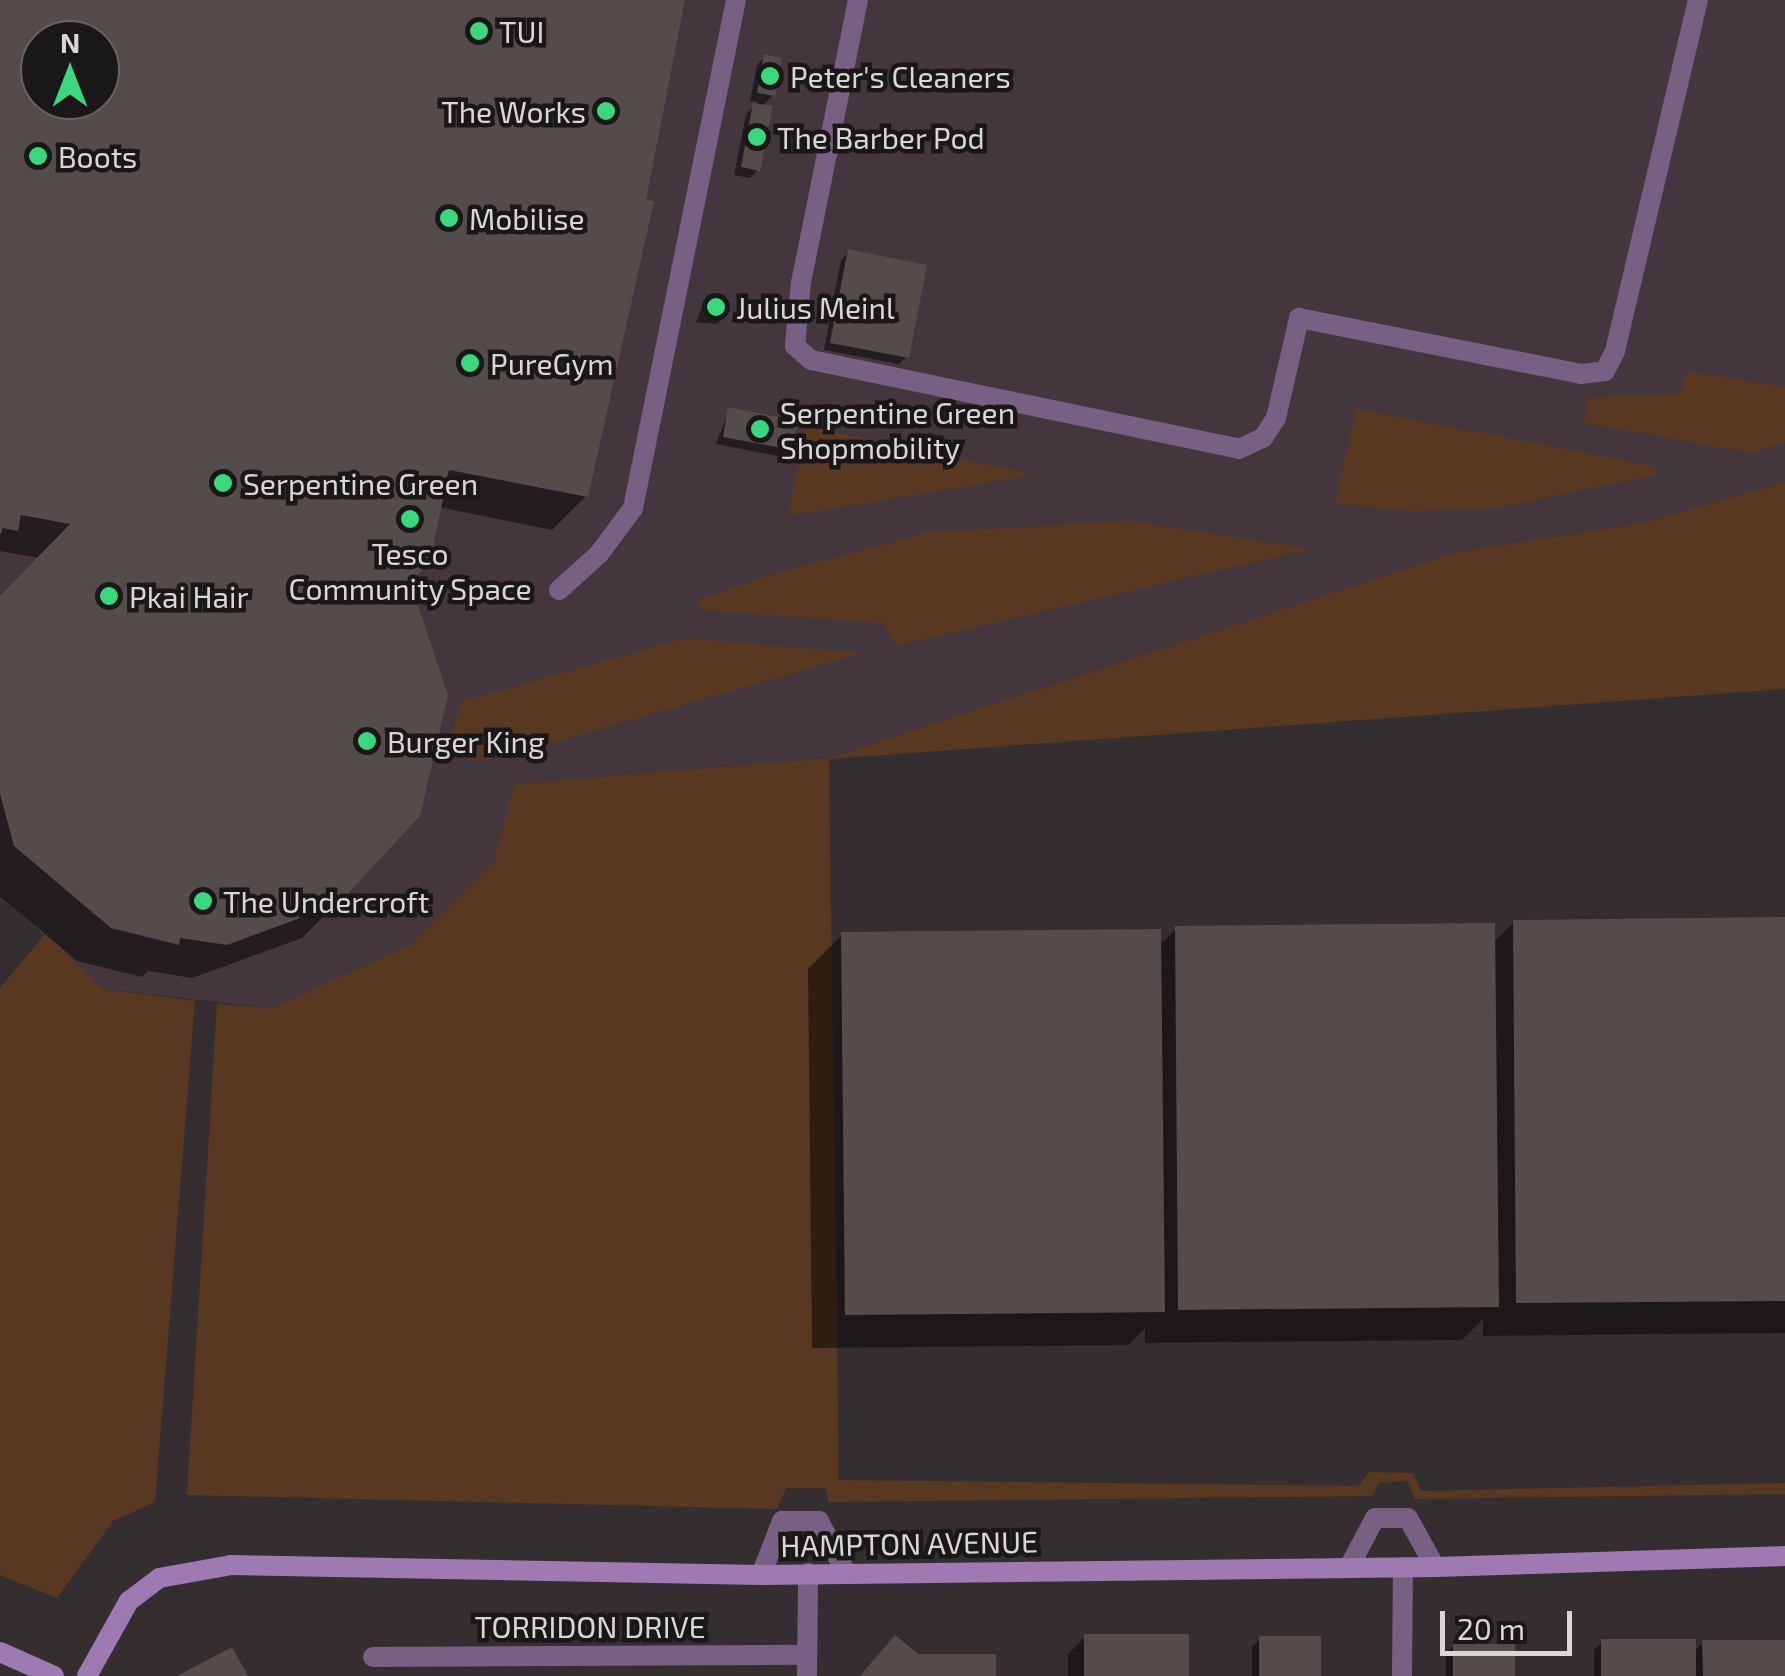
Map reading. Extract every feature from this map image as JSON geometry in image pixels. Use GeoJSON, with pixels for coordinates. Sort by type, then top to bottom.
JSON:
{"type":"FeatureCollection","features":[{"type":"Feature","properties":{"kind":"street"},"geometry":{"type":"LineString","coordinates":[[559,590],[599,554],[632,508],[736,0]]}},
{"type":"Feature","properties":{"kind":"street"},"geometry":{"type":"LineString","coordinates":[[858,0],[801,282],[796,346],[810,360],[1238,449],[1263,438],[1276,418],[1299,318],[1582,374],[1604,371],[1615,351],[1698,0]]}},
{"type":"Feature","properties":{"kind":"street"},"geometry":{"type":"LineString","coordinates":[[1349,1568],[1375,1518],[1408,1518],[1436,1568]]}},
{"type":"Feature","properties":{"kind":"street"},"geometry":{"type":"LineString","coordinates":[[761,1575],[782,1521],[819,1521],[846,1573]]}},
{"type":"Feature","properties":{"kind":"street","name":"HAMPTON AVENUE"},"geometry":{"type":"LineString","coordinates":[[88,1676],[129,1601],[159,1578],[231,1564],[761,1575],[1436,1568],[1785,1556]]}},
{"type":"Feature","properties":{"kind":"street"},"geometry":{"type":"LineString","coordinates":[[1402,1676],[1403,1568]]}},
{"type":"Feature","properties":{"kind":"street","name":"TORRIDON DRIVE"},"geometry":{"type":"LineString","coordinates":[[373,1658],[807,1665],[808,1573]]}},
{"type":"Feature","properties":{"kind":"street"},"geometry":{"type":"LineString","coordinates":[[0,1652],[54,1676]]}},
{"type":"Feature","properties":{"kind":"shaded area"},"geometry":{"type":"Polygon","coordinates":[[[0,0],[1785,0],[1785,482],[1642,523],[1457,552],[829,758],[514,784],[496,860],[410,945],[272,1008],[102,989],[0,894],[0,0]]]}},
{"type":"Feature","properties":{"kind":"shaded area"},"geometry":{"type":"Polygon","coordinates":[[[1687,371],[1785,387],[1785,442],[1752,453],[1584,423],[1589,397],[1680,394],[1687,371]]]}},
{"type":"Feature","properties":{"kind":"shaded area"},"geometry":{"type":"Polygon","coordinates":[[[1356,409],[1656,466],[1655,475],[1498,508],[1413,511],[1335,504],[1356,409]]]}},
{"type":"Feature","properties":{"kind":"shaded area"},"geometry":{"type":"Polygon","coordinates":[[[804,426],[907,447],[1035,475],[789,516],[804,426]]]}},
{"type":"Feature","properties":{"kind":"shaded area"},"geometry":{"type":"Polygon","coordinates":[[[1785,482],[1785,689],[829,759],[839,1480],[1358,1486],[1369,1472],[1413,1473],[1421,1491],[1785,1483],[1785,1494],[1415,1499],[1408,1481],[1379,1483],[1372,1496],[829,1502],[825,1488],[786,1488],[777,1509],[187,1495],[217,1004],[272,1008],[410,945],[495,860],[514,784],[829,758],[1457,552],[1642,523],[1785,482]]]}},
{"type":"Feature","properties":{"kind":"shaded area"},"geometry":{"type":"Polygon","coordinates":[[[1132,521],[1311,549],[896,646],[883,623],[699,610],[698,601],[763,577],[929,532],[1132,521]]]}},
{"type":"Feature","properties":{"kind":"shaded area"},"geometry":{"type":"Polygon","coordinates":[[[686,638],[862,653],[504,757],[475,761],[449,747],[460,702],[686,638]]]}},
{"type":"Feature","properties":{"kind":"shaded area"},"geometry":{"type":"Polygon","coordinates":[[[46,933],[102,989],[195,1001],[155,1502],[113,1521],[57,1598],[0,1575],[0,988],[46,933]]]}},
{"type":"Feature","properties":{"kind":"building","name":"Serpentine Green"},"geometry":{"type":"Polygon","coordinates":[[[0,0],[685,0],[646,200],[654,201],[588,497],[449,470],[430,562],[410,582],[448,695],[420,816],[338,904],[227,945],[180,938],[179,945],[111,928],[14,846],[0,794],[0,596],[70,524],[21,515],[18,531],[3,528],[0,535],[0,0]]]}},
{"type":"Feature","properties":{"kind":"building","name":"Peter's Cleaners"},"geometry":{"type":"Polygon","coordinates":[[[764,54],[782,58],[775,96],[757,93],[764,54]]]}},
{"type":"Feature","properties":{"kind":"building","name":"The Barber Pod"},"geometry":{"type":"Polygon","coordinates":[[[753,103],[773,106],[760,171],[741,167],[753,103]]]}},
{"type":"Feature","properties":{"kind":"building"},"geometry":{"type":"Polygon","coordinates":[[[848,249],[927,265],[909,358],[830,343],[848,249]]]}},
{"type":"Feature","properties":{"kind":"building","name":"Julius Meinl"},"geometry":{"type":"Polygon","coordinates":[[[704,298],[729,300],[728,317],[703,314],[704,298]]]}},
{"type":"Feature","properties":{"kind":"building","name":"Serpentine Green Shopmobility"},"geometry":{"type":"Polygon","coordinates":[[[728,407],[798,421],[792,450],[723,437],[728,407]]]}},
{"type":"Feature","properties":{"kind":"building"},"geometry":{"type":"Polygon","coordinates":[[[1785,917],[1785,1301],[1516,1303],[1513,920],[1785,917]]]}},
{"type":"Feature","properties":{"kind":"building"},"geometry":{"type":"Polygon","coordinates":[[[1495,923],[1499,1307],[1178,1310],[1175,926],[1495,923]]]}},
{"type":"Feature","properties":{"kind":"building"},"geometry":{"type":"Polygon","coordinates":[[[1161,929],[1165,1312],[845,1315],[841,932],[1161,929]]]}},
{"type":"Feature","properties":{"kind":"building"},"geometry":{"type":"Polygon","coordinates":[[[1084,1634],[1189,1634],[1189,1676],[1084,1676],[1084,1634]]]}},
{"type":"Feature","properties":{"kind":"building"},"geometry":{"type":"Polygon","coordinates":[[[895,1635],[918,1654],[996,1654],[996,1676],[860,1676],[895,1635]]]}},
{"type":"Feature","properties":{"kind":"building"},"geometry":{"type":"Polygon","coordinates":[[[1259,1636],[1321,1636],[1321,1676],[1259,1676],[1259,1636]]]}},
{"type":"Feature","properties":{"kind":"building"},"geometry":{"type":"Polygon","coordinates":[[[1601,1639],[1696,1639],[1696,1676],[1601,1676],[1601,1639]]]}},
{"type":"Feature","properties":{"kind":"building"},"geometry":{"type":"Polygon","coordinates":[[[1702,1640],[1785,1640],[1785,1676],[1703,1676],[1702,1640]]]}},
{"type":"Feature","properties":{"kind":"building"},"geometry":{"type":"Polygon","coordinates":[[[1453,1644],[1515,1644],[1515,1676],[1453,1676],[1453,1644]]]}},
{"type":"Feature","properties":{"kind":"building"},"geometry":{"type":"Polygon","coordinates":[[[232,1647],[248,1676],[177,1676],[232,1647]]]}},
{"type":"Feature","properties":{"kind":"place","name":"TUI"},"geometry":{"type":"Point","coordinates":[479,31]}},
{"type":"Feature","properties":{"kind":"place","name":"Peter's Cleaners"},"geometry":{"type":"Point","coordinates":[770,76]}},
{"type":"Feature","properties":{"kind":"place","name":"The Works"},"geometry":{"type":"Point","coordinates":[606,111]}},
{"type":"Feature","properties":{"kind":"place","name":"The Barber Pod"},"geometry":{"type":"Point","coordinates":[757,137]}},
{"type":"Feature","properties":{"kind":"place","name":"Boots"},"geometry":{"type":"Point","coordinates":[38,156]}},
{"type":"Feature","properties":{"kind":"place","name":"Mobilise"},"geometry":{"type":"Point","coordinates":[449,218]}},
{"type":"Feature","properties":{"kind":"place","name":"Julius Meinl"},"geometry":{"type":"Point","coordinates":[716,307]}},
{"type":"Feature","properties":{"kind":"place","name":"PureGym"},"geometry":{"type":"Point","coordinates":[470,363]}},
{"type":"Feature","properties":{"kind":"place","name":"Serpentine Green Shopmobility"},"geometry":{"type":"Point","coordinates":[760,429]}},
{"type":"Feature","properties":{"kind":"place","name":"Serpentine Green"},"geometry":{"type":"Point","coordinates":[223,483]}},
{"type":"Feature","properties":{"kind":"place","name":"Tesco Community Space"},"geometry":{"type":"Point","coordinates":[410,519]}},
{"type":"Feature","properties":{"kind":"place","name":"Pkai Hair"},"geometry":{"type":"Point","coordinates":[109,596]}},
{"type":"Feature","properties":{"kind":"place","name":"Burger King"},"geometry":{"type":"Point","coordinates":[367,741]}},
{"type":"Feature","properties":{"kind":"place","name":"The Undercroft"},"geometry":{"type":"Point","coordinates":[203,901]}}]}
